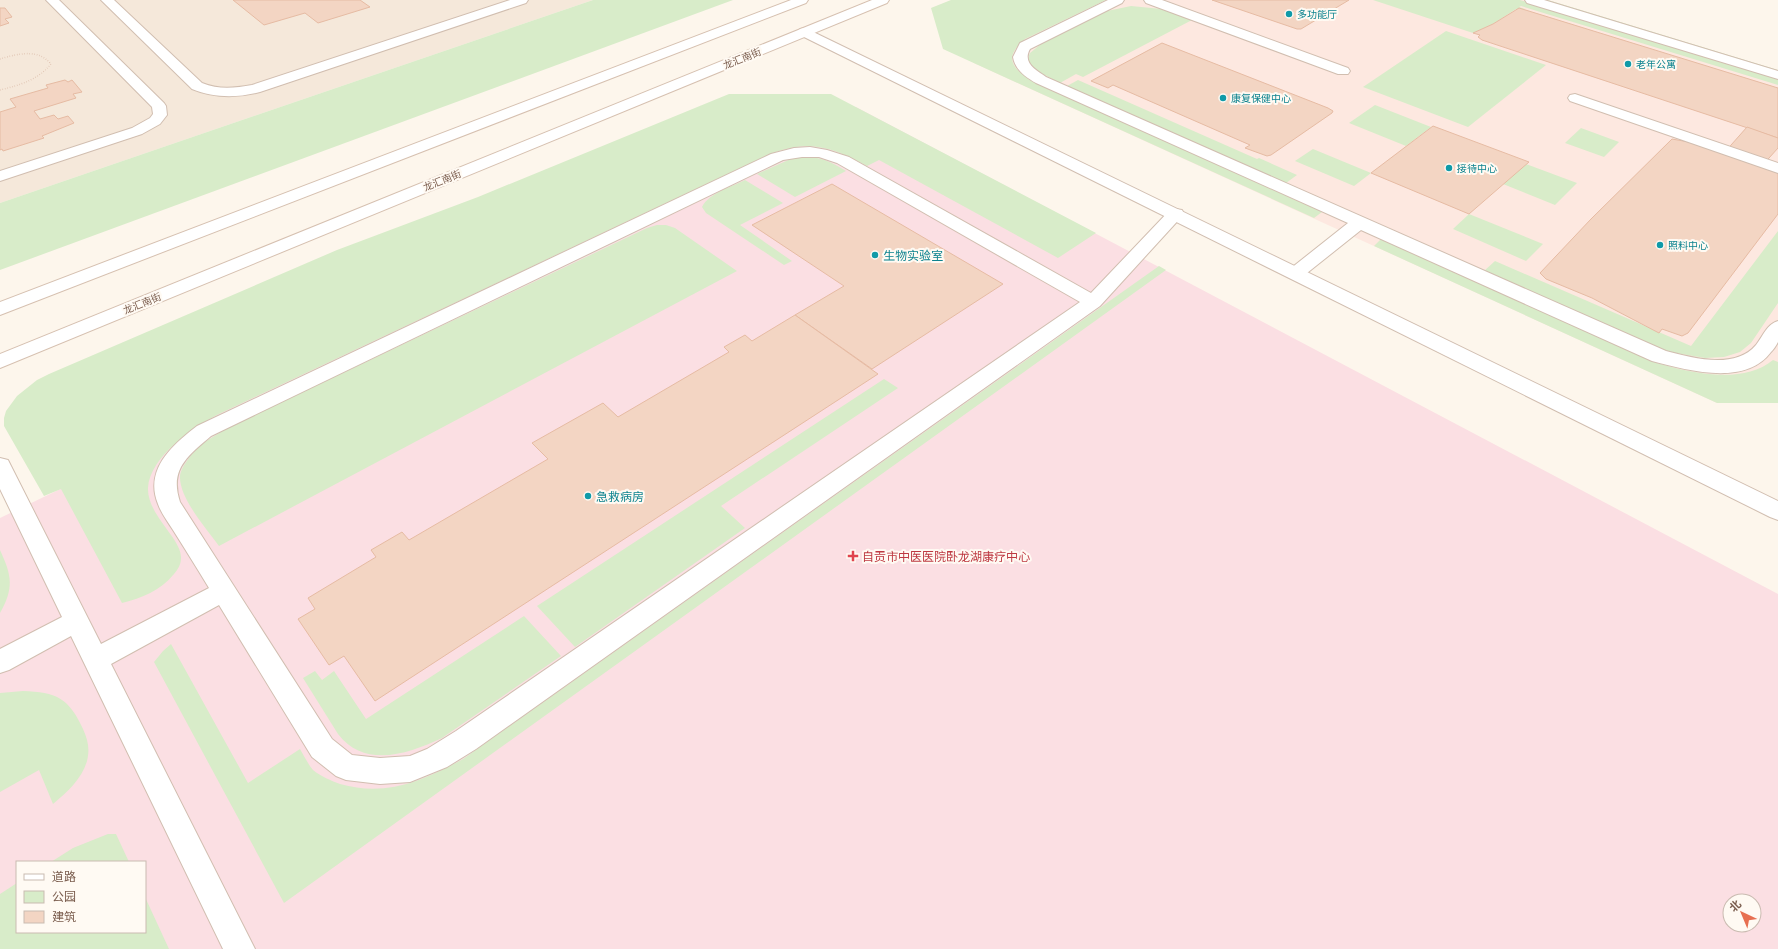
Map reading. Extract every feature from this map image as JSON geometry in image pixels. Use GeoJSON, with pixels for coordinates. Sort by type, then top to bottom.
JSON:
{"type":"FeatureCollection","features":[{"type":"Feature","properties":{"kind":"main road"},"geometry":{"type":"LineString","coordinates":[[0,176],[137,131],[155,122],[160,115],[159,106],[52,0]]}},
{"type":"Feature","properties":{"kind":"main road"},"geometry":{"type":"LineString","coordinates":[[107,0],[197,86],[206,90],[227,93],[255,89],[522,0]]}},
{"type":"Feature","properties":{"kind":"main road"},"geometry":{"type":"LineString","coordinates":[[0,309],[802,0]]}},
{"type":"Feature","properties":{"kind":"main road","name":"龙汇南街"},"geometry":{"type":"LineString","coordinates":[[0,360],[883,0]]}},
{"type":"Feature","properties":{"kind":"main road"},"geometry":{"type":"LineString","coordinates":[[1118,0],[1025,46],[1021,52],[1020,58],[1022,64],[1032,75],[1041,80],[1643,350],[1680,362],[1717,366],[1735,365],[1750,360],[1762,350],[1778,327]]}},
{"type":"Feature","properties":{"kind":"main road"},"geometry":{"type":"LineString","coordinates":[[1150,0],[1343,71]]}},
{"type":"Feature","properties":{"kind":"main road"},"geometry":{"type":"LineString","coordinates":[[1531,0],[1778,75]]}},
{"type":"Feature","properties":{"kind":"main road"},"geometry":{"type":"LineString","coordinates":[[805,32],[1778,511]]}},
{"type":"Feature","properties":{"kind":"main road"},"geometry":{"type":"LineString","coordinates":[[1575,98],[1778,168]]}},
{"type":"Feature","properties":{"kind":"main road"},"geometry":{"type":"LineString","coordinates":[[1093,302],[838,158],[820,152],[805,151],[776,157],[204,431],[185,446],[175,459],[167,473],[164,488],[169,504],[322,748],[346,767],[380,771],[410,769],[437,758],[466,740],[1093,302],[1176,214]]}},
{"type":"Feature","properties":{"kind":"main road"},"geometry":{"type":"LineString","coordinates":[[1296,273],[1359,222]]}},
{"type":"Feature","properties":{"kind":"main road"},"geometry":{"type":"LineString","coordinates":[[0,466],[239,949]]}},
{"type":"Feature","properties":{"kind":"main road"},"geometry":{"type":"LineString","coordinates":[[96,660],[224,590]]}},
{"type":"Feature","properties":{"kind":"main road"},"geometry":{"type":"LineString","coordinates":[[0,662],[76,621]]}},
{"type":"Feature","properties":{"kind":"path"},"geometry":{"type":"LineString","coordinates":[[0,59],[30,54],[42,56],[48,59],[51,64],[45,73],[33,79],[0,90]]}},
{"type":"Feature","properties":{"kind":"shaded area"},"geometry":{"type":"Polygon","coordinates":[[[0,0],[593,0],[0,203],[0,0]]]}},
{"type":"Feature","properties":{"kind":"shaded area"},"geometry":{"type":"Polygon","coordinates":[[[1106,0],[1548,0],[1778,70],[1778,403],[1717,403],[974,63],[1106,0]]]}},
{"type":"Feature","properties":{"kind":"shaded area","name":"自贡市中医医院卧龙湖康疗中心"},"geometry":{"type":"Polygon","coordinates":[[[856,107],[1778,594],[1778,949],[0,949],[0,518],[856,107]]]}},
{"type":"Feature","properties":{"kind":"green space"},"geometry":{"type":"Polygon","coordinates":[[[593,0],[733,0],[0,270],[0,203],[593,0]]]}},
{"type":"Feature","properties":{"kind":"green space"},"geometry":{"type":"Polygon","coordinates":[[[951,0],[1106,0],[1025,39],[1014,52],[1012,58],[1013,64],[1017,69],[1036,83],[1322,212],[1314,218],[943,49],[931,8],[951,0]]]}},
{"type":"Feature","properties":{"kind":"green space"},"geometry":{"type":"Polygon","coordinates":[[[1373,0],[1520,0],[1778,79],[1778,85],[1521,6],[1519,7],[1525,9],[1516,9],[1493,24],[1473,33],[1373,0]]]}},
{"type":"Feature","properties":{"kind":"green space"},"geometry":{"type":"Polygon","coordinates":[[[1542,0],[1548,0],[1778,70],[1778,72],[1542,0]]]}},
{"type":"Feature","properties":{"kind":"green space"},"geometry":{"type":"Polygon","coordinates":[[[1131,6],[1162,9],[1192,20],[1083,77],[1076,74],[1060,83],[1035,70],[1030,64],[1028,58],[1030,53],[1041,44],[1107,11],[1131,6]]]}},
{"type":"Feature","properties":{"kind":"green space"},"geometry":{"type":"Polygon","coordinates":[[[1446,31],[1546,65],[1468,127],[1363,87],[1446,31]]]}},
{"type":"Feature","properties":{"kind":"green space"},"geometry":{"type":"Polygon","coordinates":[[[1078,80],[1257,159],[1259,158],[1297,175],[1286,183],[1067,86],[1078,80]]]}},
{"type":"Feature","properties":{"kind":"green space"},"geometry":{"type":"Polygon","coordinates":[[[729,94],[831,94],[1096,233],[1058,258],[879,160],[867,166],[843,154],[820,147],[809,146],[784,149],[770,154],[219,414],[186,435],[165,454],[156,465],[148,488],[149,498],[153,508],[180,551],[180,565],[169,580],[157,589],[137,599],[122,603],[61,489],[44,496],[4,426],[6,411],[17,396],[37,380],[49,374],[337,250],[478,197],[729,94]]]}},
{"type":"Feature","properties":{"kind":"green space"},"geometry":{"type":"Polygon","coordinates":[[[1375,105],[1431,127],[1406,146],[1349,123],[1375,105]]]}},
{"type":"Feature","properties":{"kind":"green space"},"geometry":{"type":"Polygon","coordinates":[[[1581,128],[1619,142],[1604,157],[1565,143],[1581,128]]]}},
{"type":"Feature","properties":{"kind":"green space"},"geometry":{"type":"Polygon","coordinates":[[[1313,149],[1371,173],[1354,186],[1295,161],[1313,149]]]}},
{"type":"Feature","properties":{"kind":"green space"},"geometry":{"type":"Polygon","coordinates":[[[795,157],[816,158],[834,164],[846,171],[795,197],[757,174],[795,157]]]}},
{"type":"Feature","properties":{"kind":"green space"},"geometry":{"type":"Polygon","coordinates":[[[1526,164],[1577,183],[1555,205],[1503,184],[1526,164]]]}},
{"type":"Feature","properties":{"kind":"green space"},"geometry":{"type":"Polygon","coordinates":[[[745,180],[783,203],[740,225],[792,261],[784,265],[706,213],[702,207],[705,202],[715,194],[745,180]]]}},
{"type":"Feature","properties":{"kind":"green space"},"geometry":{"type":"Polygon","coordinates":[[[1469,214],[1543,244],[1526,261],[1453,229],[1469,214]]]}},
{"type":"Feature","properties":{"kind":"green space"},"geometry":{"type":"Polygon","coordinates":[[[657,225],[666,225],[675,228],[737,271],[219,546],[188,503],[181,485],[180,476],[185,463],[201,445],[225,429],[647,228],[657,225]]]}},
{"type":"Feature","properties":{"kind":"green space"},"geometry":{"type":"Polygon","coordinates":[[[1778,231],[1778,303],[1751,343],[1740,352],[1724,357],[1705,358],[1664,351],[1484,271],[1495,261],[1691,346],[1778,231]]]}},
{"type":"Feature","properties":{"kind":"green space"},"geometry":{"type":"Polygon","coordinates":[[[1381,239],[1657,363],[1701,373],[1732,375],[1761,368],[1773,360],[1778,362],[1778,403],[1717,403],[1374,246],[1381,239]]]}},
{"type":"Feature","properties":{"kind":"green space"},"geometry":{"type":"Polygon","coordinates":[[[1159,266],[1166,270],[284,903],[154,662],[171,644],[248,783],[300,749],[313,770],[340,784],[357,788],[373,789],[389,788],[419,780],[463,759],[1159,266]]]}},
{"type":"Feature","properties":{"kind":"green space"},"geometry":{"type":"Polygon","coordinates":[[[884,379],[898,388],[721,506],[745,528],[575,647],[537,606],[884,379]]]}},
{"type":"Feature","properties":{"kind":"green space"},"geometry":{"type":"Polygon","coordinates":[[[0,550],[7,567],[10,582],[8,596],[0,613],[0,550]]]}},
{"type":"Feature","properties":{"kind":"green space"},"geometry":{"type":"Polygon","coordinates":[[[524,616],[561,656],[442,738],[401,753],[374,755],[361,752],[349,745],[338,734],[303,678],[315,671],[322,680],[334,671],[366,719],[524,616]]]}},
{"type":"Feature","properties":{"kind":"green space"},"geometry":{"type":"Polygon","coordinates":[[[23,691],[44,693],[53,695],[60,699],[72,710],[85,733],[88,757],[85,768],[69,790],[53,804],[39,770],[0,792],[0,693],[23,691]]]}},
{"type":"Feature","properties":{"kind":"green space"},"geometry":{"type":"Polygon","coordinates":[[[108,834],[116,834],[129,861],[53,861],[73,848],[108,834]]]}},
{"type":"Feature","properties":{"kind":"green space"},"geometry":{"type":"Polygon","coordinates":[[[16,884],[16,933],[146,933],[146,899],[169,949],[0,949],[0,894],[16,884]]]}},
{"type":"Feature","properties":{"kind":"building"},"geometry":{"type":"Polygon","coordinates":[[[233,0],[360,0],[370,7],[318,23],[305,13],[264,25],[233,0]]]}},
{"type":"Feature","properties":{"kind":"building","name":"多功能厅"},"geometry":{"type":"Polygon","coordinates":[[[1212,0],[1349,0],[1301,29],[1297,29],[1212,0]]]}},
{"type":"Feature","properties":{"kind":"building"},"geometry":{"type":"Polygon","coordinates":[[[0,8],[5,8],[12,17],[5,19],[9,23],[0,26],[0,8]]]}},
{"type":"Feature","properties":{"kind":"building","name":"老年公寓"},"geometry":{"type":"Polygon","coordinates":[[[1519,8],[1778,88],[1778,138],[1482,40],[1478,37],[1480,35],[1473,33],[1493,24],[1519,8]]]}},
{"type":"Feature","properties":{"kind":"building","name":"康复保健中心"},"geometry":{"type":"Polygon","coordinates":[[[1162,43],[1333,111],[1271,155],[1267,156],[1245,148],[1250,145],[1113,85],[1108,88],[1091,81],[1162,43]]]}},
{"type":"Feature","properties":{"kind":"building"},"geometry":{"type":"Polygon","coordinates":[[[65,80],[68,82],[72,80],[82,92],[73,94],[76,98],[34,111],[40,119],[54,115],[58,119],[68,116],[74,123],[42,136],[44,138],[3,151],[2,149],[0,150],[0,112],[16,107],[10,99],[48,88],[46,85],[65,80]]]}},
{"type":"Feature","properties":{"kind":"building","name":"接待中心"},"geometry":{"type":"Polygon","coordinates":[[[1433,126],[1529,162],[1469,214],[1371,173],[1433,126]]]}},
{"type":"Feature","properties":{"kind":"building"},"geometry":{"type":"Polygon","coordinates":[[[1747,127],[1778,138],[1778,148],[1761,167],[1724,153],[1747,127]]]}},
{"type":"Feature","properties":{"kind":"building","name":"照料中心"},"geometry":{"type":"Polygon","coordinates":[[[1672,139],[1689,142],[1778,173],[1778,214],[1688,333],[1682,336],[1662,329],[1659,333],[1592,298],[1546,279],[1540,273],[1591,219],[1672,139]]]}},
{"type":"Feature","properties":{"kind":"building","name":"生物实验室"},"geometry":{"type":"Polygon","coordinates":[[[832,184],[1003,284],[872,369],[795,315],[844,286],[752,225],[832,184]]]}},
{"type":"Feature","properties":{"kind":"building","name":"急救病房"},"geometry":{"type":"Polygon","coordinates":[[[795,315],[878,374],[375,701],[344,656],[329,665],[298,619],[315,609],[308,598],[376,557],[371,550],[402,532],[409,540],[548,459],[532,443],[603,403],[618,417],[729,352],[724,347],[745,335],[752,341],[795,315]]]}},
{"type":"Feature","properties":{"kind":"place","name":"多功能厅"},"geometry":{"type":"Point","coordinates":[1289,14]}},
{"type":"Feature","properties":{"kind":"place","name":"老年公寓"},"geometry":{"type":"Point","coordinates":[1628,64]}},
{"type":"Feature","properties":{"kind":"place","name":"康复保健中心"},"geometry":{"type":"Point","coordinates":[1223,98]}},
{"type":"Feature","properties":{"kind":"place","name":"接待中心"},"geometry":{"type":"Point","coordinates":[1449,168]}},
{"type":"Feature","properties":{"kind":"place","name":"照料中心"},"geometry":{"type":"Point","coordinates":[1660,245]}},
{"type":"Feature","properties":{"kind":"place","name":"生物实验室"},"geometry":{"type":"Point","coordinates":[875,255]}},
{"type":"Feature","properties":{"kind":"place","name":"急救病房"},"geometry":{"type":"Point","coordinates":[588,496]}},
{"type":"Feature","properties":{"kind":"place","name":"自贡市中医医院卧龙湖康疗中心"},"geometry":{"type":"Point","coordinates":[853,556]}}]}
